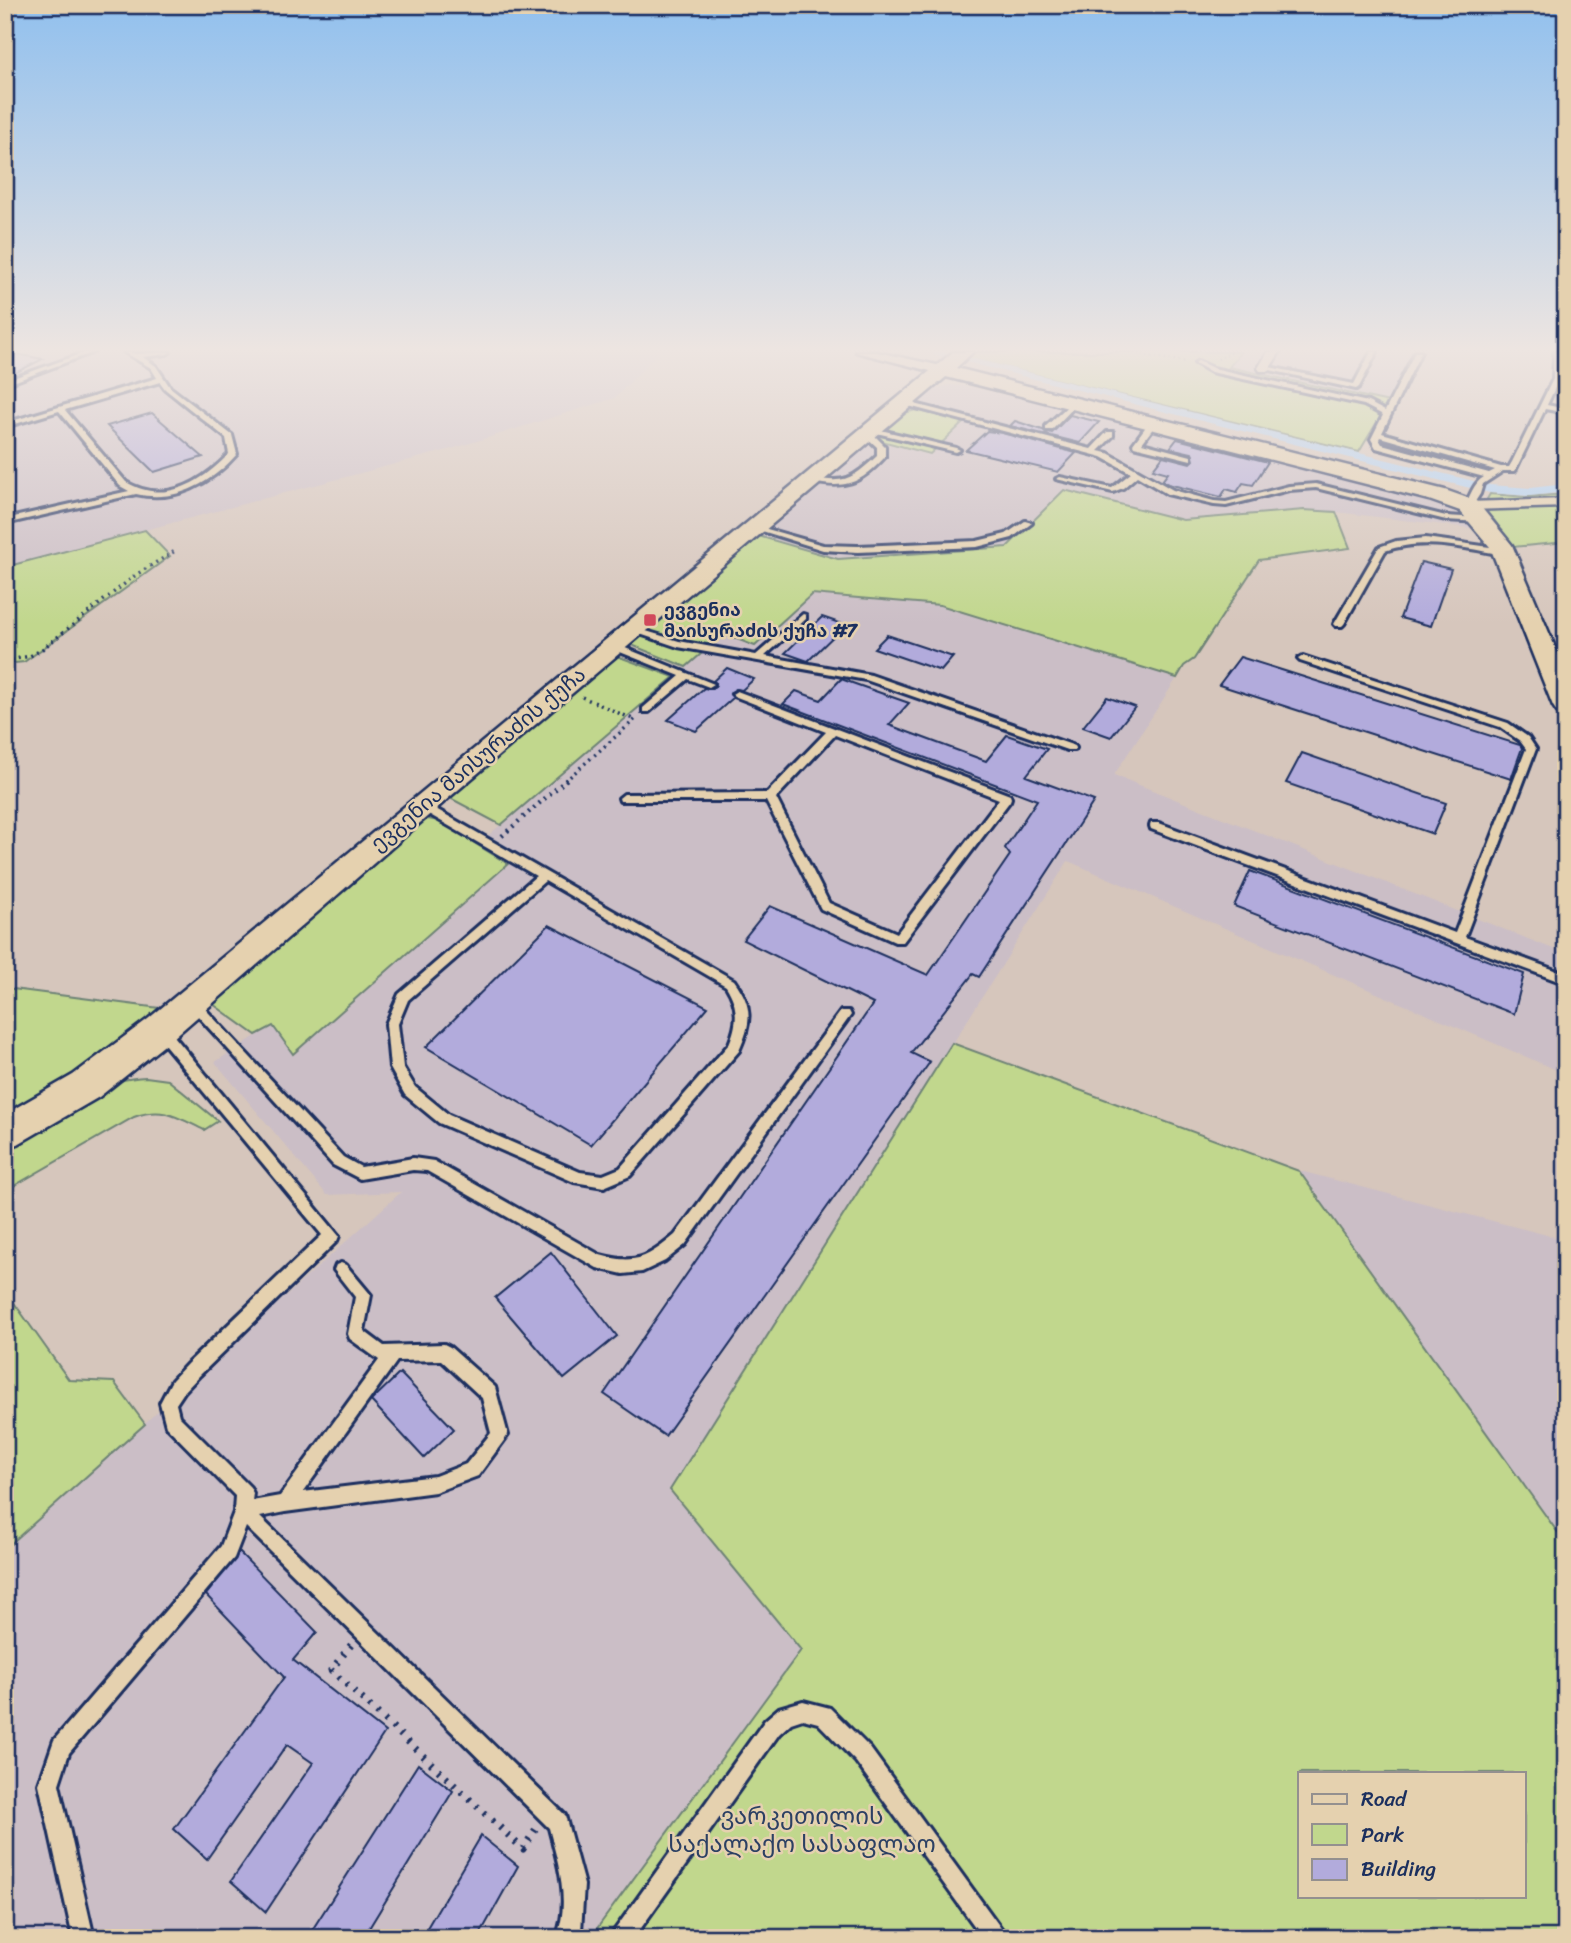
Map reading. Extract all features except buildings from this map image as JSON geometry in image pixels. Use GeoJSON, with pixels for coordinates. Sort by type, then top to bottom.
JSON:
{"type":"FeatureCollection","features":[{"type":"Feature","properties":{"kind":"street","name":"ევგენია მაისურაძის ქუჩა"},"geometry":{"type":"LineString","coordinates":[[5,1133],[86,1086],[160,1029],[422,805],[855,443]]}},
{"type":"Feature","properties":{"kind":"street"},"geometry":{"type":"LineString","coordinates":[[1231,443],[1475,507],[1566,503]]}},
{"type":"Feature","properties":{"kind":"street"},"geometry":{"type":"LineString","coordinates":[[1475,507],[1504,552],[1566,706]]}},
{"type":"Feature","properties":{"kind":"lane"},"geometry":{"type":"LineString","coordinates":[[89,443],[123,484],[134,492],[150,497],[194,484],[225,463],[233,454],[230,443]]}},
{"type":"Feature","properties":{"kind":"lane"},"geometry":{"type":"LineString","coordinates":[[922,443],[956,450]]}},
{"type":"Feature","properties":{"kind":"lane"},"geometry":{"type":"LineString","coordinates":[[1057,443],[1122,463],[1170,492],[1226,504],[1289,488],[1316,486],[1446,517],[1475,507],[1479,483],[1501,469]]}},
{"type":"Feature","properties":{"kind":"lane"},"geometry":{"type":"LineString","coordinates":[[1093,452],[1102,443]]}},
{"type":"Feature","properties":{"kind":"lane"},"geometry":{"type":"LineString","coordinates":[[1137,443],[1188,458]]}},
{"type":"Feature","properties":{"kind":"lane"},"geometry":{"type":"LineString","coordinates":[[1377,443],[1395,452],[1490,476]]}},
{"type":"Feature","properties":{"kind":"lane"},"geometry":{"type":"LineString","coordinates":[[1408,443],[1501,469],[1512,469],[1525,443]]}},
{"type":"Feature","properties":{"kind":"lane"},"geometry":{"type":"LineString","coordinates":[[1060,478],[1113,490],[1129,476],[1137,474]]}},
{"type":"Feature","properties":{"kind":"lane"},"geometry":{"type":"LineString","coordinates":[[5,522],[134,492]]}},
{"type":"Feature","properties":{"kind":"lane"},"geometry":{"type":"LineString","coordinates":[[753,527],[823,547],[858,549],[977,544],[1009,536],[1028,523]]}},
{"type":"Feature","properties":{"kind":"lane"},"geometry":{"type":"LineString","coordinates":[[1339,624],[1381,549],[1392,544],[1447,543],[1504,552]]}},
{"type":"Feature","properties":{"kind":"lane"},"geometry":{"type":"LineString","coordinates":[[758,658],[803,617]]}},
{"type":"Feature","properties":{"kind":"lane"},"geometry":{"type":"LineString","coordinates":[[623,638],[678,644],[868,677],[1071,748]]}},
{"type":"Feature","properties":{"kind":"lane"},"geometry":{"type":"LineString","coordinates":[[623,638],[687,675],[709,684]]}},
{"type":"Feature","properties":{"kind":"lane"},"geometry":{"type":"LineString","coordinates":[[1303,659],[1504,725],[1524,739],[1531,749],[1458,940]]}},
{"type":"Feature","properties":{"kind":"lane"},"geometry":{"type":"LineString","coordinates":[[646,710],[687,675]]}},
{"type":"Feature","properties":{"kind":"lane"},"geometry":{"type":"LineString","coordinates":[[737,694],[1006,798],[899,939],[825,905],[770,797]]}},
{"type":"Feature","properties":{"kind":"lane"},"geometry":{"type":"LineString","coordinates":[[624,798],[770,797],[833,731]]}},
{"type":"Feature","properties":{"kind":"lane"},"geometry":{"type":"LineString","coordinates":[[422,805],[730,983],[741,997],[744,1023],[734,1047],[625,1172],[604,1181],[579,1178],[444,1119],[410,1091],[397,1068],[392,1024],[403,997],[543,876]]}},
{"type":"Feature","properties":{"kind":"lane"},"geometry":{"type":"LineString","coordinates":[[1156,826],[1566,979]]}},
{"type":"Feature","properties":{"kind":"lane"},"geometry":{"type":"LineString","coordinates":[[192,1002],[338,1161],[360,1173],[413,1164],[429,1165],[597,1261],[623,1270],[651,1262],[680,1240],[845,1015]]}},
{"type":"Feature","properties":{"kind":"lane"},"geometry":{"type":"LineString","coordinates":[[85,1938],[49,1784],[61,1747],[228,1552],[243,1512],[244,1493],[172,1420],[168,1403],[178,1386],[194,1369],[332,1236],[160,1029]]}},
{"type":"Feature","properties":{"kind":"lane"},"geometry":{"type":"LineString","coordinates":[[243,1512],[285,1503],[436,1484],[472,1470],[500,1435],[489,1393],[444,1352],[382,1354],[356,1334],[363,1295],[341,1270]]}},
{"type":"Feature","properties":{"kind":"lane"},"geometry":{"type":"LineString","coordinates":[[285,1503],[393,1354]]}},
{"type":"Feature","properties":{"kind":"lane"},"geometry":{"type":"LineString","coordinates":[[243,1512],[558,1822],[574,1885],[570,1931],[566,1938]]}},
{"type":"Feature","properties":{"kind":"lane"},"geometry":{"type":"LineString","coordinates":[[621,1938],[772,1727],[786,1715],[803,1710],[823,1715],[863,1755],[996,1938]]}},
{"type":"Feature","properties":{"kind":"path"},"geometry":{"type":"LineString","coordinates":[[5,661],[30,656],[41,650],[137,574],[175,551]]}},
{"type":"Feature","properties":{"kind":"path"},"geometry":{"type":"LineString","coordinates":[[562,688],[635,720]]}},
{"type":"Feature","properties":{"kind":"path"},"geometry":{"type":"LineString","coordinates":[[491,846],[646,710]]}},
{"type":"Feature","properties":{"kind":"path"},"geometry":{"type":"LineString","coordinates":[[363,1631],[331,1670],[523,1849],[546,1812]]}},
{"type":"Feature","properties":{"kind":"shaded area"},"geometry":{"type":"Polygon","coordinates":[[[5,443],[472,443],[448,450],[5,567],[5,443]]]}},
{"type":"Feature","properties":{"kind":"shaded area"},"geometry":{"type":"Polygon","coordinates":[[[865,443],[888,443],[930,454],[942,443],[1204,443],[1419,494],[1462,511],[1478,529],[1304,510],[1183,520],[1064,490],[1007,547],[838,559],[755,535],[865,443]]]}},
{"type":"Feature","properties":{"kind":"shaded area"},"geometry":{"type":"Polygon","coordinates":[[[812,594],[940,605],[1177,678],[1114,775],[1566,954],[1566,1074],[1068,861],[671,1490],[801,1650],[589,1938],[5,1938],[5,1549],[401,1192],[327,1195],[215,1062],[273,1025],[294,1053],[508,865],[477,845],[724,634],[755,646],[812,594]]]}},
{"type":"Feature","properties":{"kind":"shaded area"},"geometry":{"type":"Polygon","coordinates":[[[1300,1171],[1566,1240],[1566,1544],[1300,1171]]]}},
{"type":"Feature","properties":{"kind":"green space"},"geometry":{"type":"Polygon","coordinates":[[[888,443],[942,443],[930,454],[888,443]]]}},
{"type":"Feature","properties":{"kind":"green space"},"geometry":{"type":"Polygon","coordinates":[[[1320,443],[1365,443],[1359,452],[1320,443]]]}},
{"type":"Feature","properties":{"kind":"green space"},"geometry":{"type":"Polygon","coordinates":[[[1064,490],[1183,520],[1304,510],[1336,512],[1350,548],[1259,560],[1194,659],[1184,666],[1177,678],[940,605],[812,594],[755,646],[724,634],[686,667],[629,644],[755,535],[838,559],[1007,547],[1064,490]]]}},
{"type":"Feature","properties":{"kind":"green space"},"geometry":{"type":"Polygon","coordinates":[[[1490,494],[1526,497],[1566,494],[1566,542],[1512,547],[1494,520],[1480,511],[1490,494]]]}},
{"type":"Feature","properties":{"kind":"green space"},"geometry":{"type":"Polygon","coordinates":[[[145,530],[170,556],[24,662],[5,664],[5,567],[145,530]]]}},
{"type":"Feature","properties":{"kind":"green space"},"geometry":{"type":"Polygon","coordinates":[[[617,656],[674,677],[501,825],[450,798],[617,656]]]}},
{"type":"Feature","properties":{"kind":"green space"},"geometry":{"type":"Polygon","coordinates":[[[419,821],[439,821],[508,864],[293,1054],[273,1026],[256,1035],[210,1002],[419,821]]]}},
{"type":"Feature","properties":{"kind":"green space"},"geometry":{"type":"Polygon","coordinates":[[[5,988],[167,1009],[100,1061],[5,1121],[5,988]]]}},
{"type":"Feature","properties":{"kind":"green space","name":"ვარკეთილის საქალაქო სასაფლაო"},"geometry":{"type":"Polygon","coordinates":[[[952,1043],[1299,1171],[1566,1544],[1566,1938],[590,1938],[801,1650],[670,1490],[952,1043]]]}},
{"type":"Feature","properties":{"kind":"green space"},"geometry":{"type":"Polygon","coordinates":[[[146,1077],[168,1080],[218,1121],[204,1130],[178,1117],[162,1113],[134,1117],[5,1191],[5,1144],[90,1092],[127,1079],[146,1077]]]}},
{"type":"Feature","properties":{"kind":"green space"},"geometry":{"type":"Polygon","coordinates":[[[5,1290],[69,1380],[114,1382],[145,1424],[5,1549],[5,1290]]]}},
{"type":"Feature","properties":{"kind":"waterway"},"geometry":{"type":"LineString","coordinates":[[1301,443],[1490,489],[1530,492],[1566,488]]}},
{"type":"Feature","properties":{"kind":"place","name":"ევგენია მაისურაძის ქუჩა #7"},"geometry":{"type":"Point","coordinates":[650,620]}}]}
